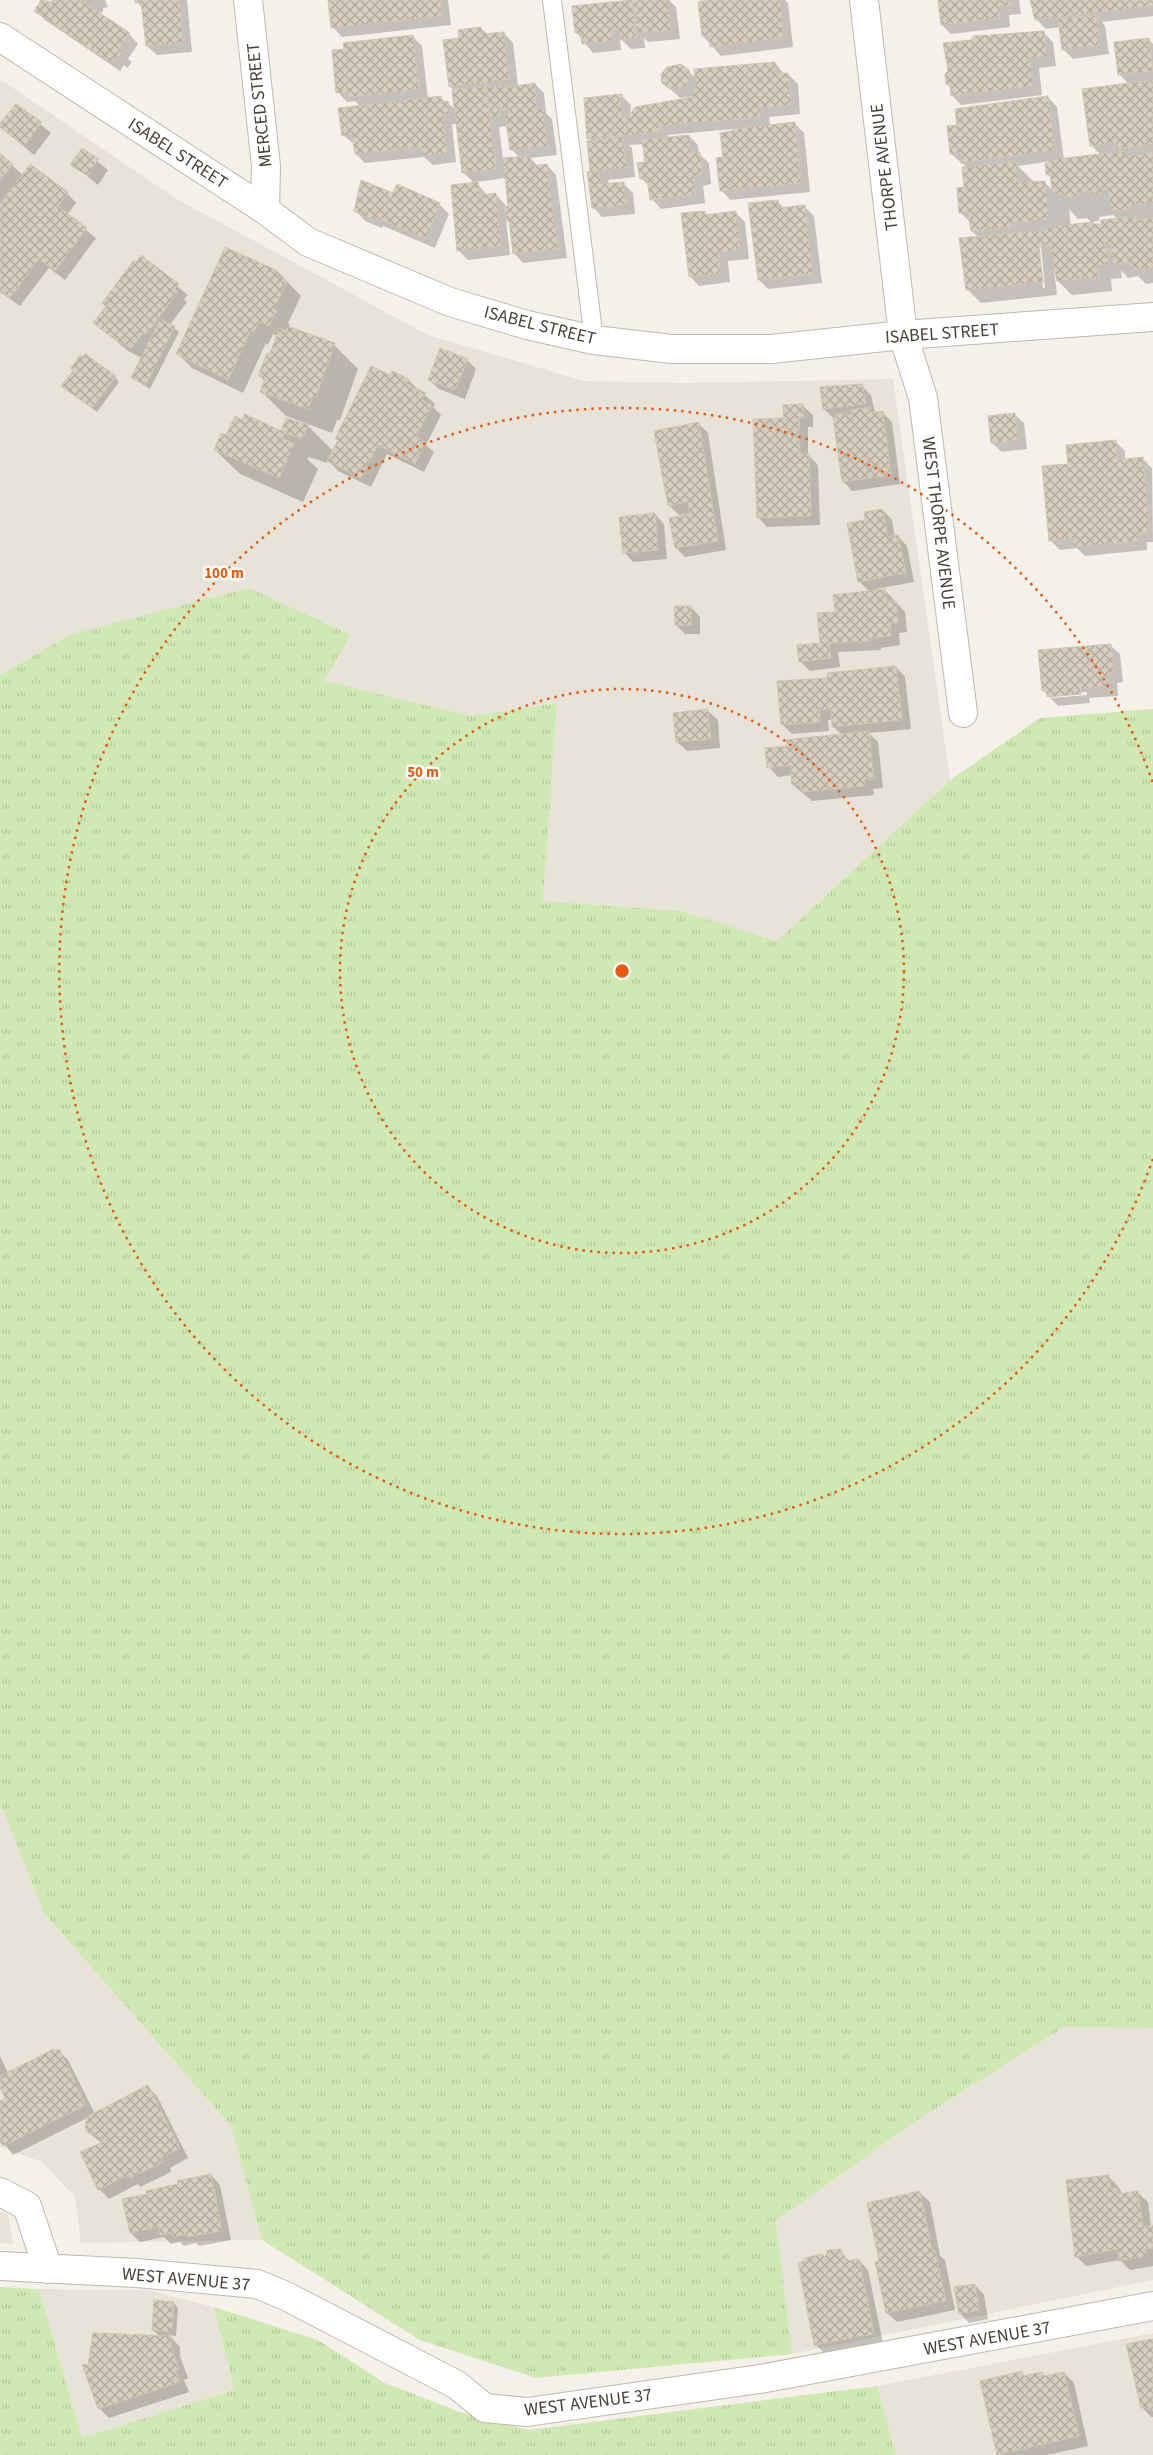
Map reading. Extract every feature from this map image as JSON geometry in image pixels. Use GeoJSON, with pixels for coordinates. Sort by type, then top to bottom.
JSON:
{"type":"FeatureCollection","features":[{"type":"Feature","properties":{"kind":"street","name":"MERCED STREET"},"geometry":{"type":"LineString","coordinates":[[248,0],[266,166],[265,210]]}},
{"type":"Feature","properties":{"kind":"street","name":"THORPE AVENUE"},"geometry":{"type":"LineString","coordinates":[[864,0],[903,335]]}},
{"type":"Feature","properties":{"kind":"street","name":"ISABEL STREET"},"geometry":{"type":"LineString","coordinates":[[0,37],[265,210],[308,242],[450,302],[527,325],[594,340],[672,349],[771,349],[903,335],[1153,317]]}},
{"type":"Feature","properties":{"kind":"street","name":"WEST THORPE AVENUE"},"geometry":{"type":"LineString","coordinates":[[903,335],[923,398],[963,713]]}},
{"type":"Feature","properties":{"kind":"street"},"geometry":{"type":"LineString","coordinates":[[0,2192],[27,2206],[48,2269]]}},
{"type":"Feature","properties":{"kind":"street","name":"WEST AVENUE 37"},"geometry":{"type":"LineString","coordinates":[[0,2266],[137,2273],[257,2284],[286,2296],[457,2385],[484,2408],[527,2412],[760,2380],[1153,2306]]}},
{"type":"Feature","properties":{"kind":"lane"},"geometry":{"type":"LineString","coordinates":[[552,0],[594,340]]}},
{"type":"Feature","properties":{"kind":"shaded area"},"geometry":{"type":"Polygon","coordinates":[[[0,79],[175,198],[428,335],[584,381],[682,383],[893,379],[950,780],[777,941],[681,911],[543,901],[557,703],[472,716],[323,681],[69,635],[0,675],[0,79]]]}},
{"type":"Feature","properties":{"kind":"shaded area"},"geometry":{"type":"Polygon","coordinates":[[[0,1803],[44,1913],[231,2126],[262,2240],[81,2243],[75,2197],[42,2162],[0,2147],[0,1803]]]}},
{"type":"Feature","properties":{"kind":"shaded area"},"geometry":{"type":"Polygon","coordinates":[[[1064,2027],[1153,2028],[1153,2280],[792,2354],[776,2221],[913,2123],[1064,2027]]]}},
{"type":"Feature","properties":{"kind":"shaded area"},"geometry":{"type":"Polygon","coordinates":[[[0,2211],[8,2214],[13,2244],[0,2243],[0,2211]]]}},
{"type":"Feature","properties":{"kind":"shaded area"},"geometry":{"type":"Polygon","coordinates":[[[39,2289],[147,2290],[214,2307],[234,2390],[82,2438],[39,2289]]]}},
{"type":"Feature","properties":{"kind":"shaded area"},"geometry":{"type":"Polygon","coordinates":[[[1153,2333],[1153,2455],[896,2455],[877,2386],[1153,2333]]]}},
{"type":"Feature","properties":{"kind":"green space"},"geometry":{"type":"Polygon","coordinates":[[[249,588],[351,635],[324,681],[472,716],[557,703],[543,901],[681,911],[777,941],[950,780],[1040,718],[1153,709],[1153,2028],[1064,2027],[913,2123],[776,2221],[792,2354],[536,2378],[420,2340],[262,2240],[231,2126],[44,1913],[0,1803],[0,675],[69,635],[249,588]]]}},
{"type":"Feature","properties":{"kind":"green space"},"geometry":{"type":"Polygon","coordinates":[[[0,2287],[39,2289],[82,2438],[234,2390],[214,2307],[318,2340],[385,2383],[457,2411],[529,2430],[877,2386],[896,2455],[0,2455],[0,2287]]]}},
{"type":"Feature","properties":{"kind":"building"},"geometry":{"type":"Polygon","coordinates":[[[41,0],[52,2],[54,0],[80,0],[130,33],[119,49],[123,51],[117,59],[114,57],[110,62],[34,11],[41,0]]]}},
{"type":"Feature","properties":{"kind":"building"},"geometry":{"type":"Polygon","coordinates":[[[135,0],[179,0],[183,43],[146,46],[141,2],[135,3],[135,0]]]}},
{"type":"Feature","properties":{"kind":"building"},"geometry":{"type":"Polygon","coordinates":[[[328,0],[440,0],[442,16],[331,28],[328,0]]]}},
{"type":"Feature","properties":{"kind":"building"},"geometry":{"type":"Polygon","coordinates":[[[632,0],[636,38],[621,40],[619,30],[611,30],[612,41],[582,44],[581,33],[575,33],[572,6],[632,0]]]}},
{"type":"Feature","properties":{"kind":"building"},"geometry":{"type":"Polygon","coordinates":[[[633,0],[668,0],[671,30],[637,33],[633,0]]]}},
{"type":"Feature","properties":{"kind":"building"},"geometry":{"type":"Polygon","coordinates":[[[706,0],[780,0],[784,38],[710,47],[709,36],[702,36],[698,2],[706,0]]]}},
{"type":"Feature","properties":{"kind":"building"},"geometry":{"type":"Polygon","coordinates":[[[938,0],[1011,0],[1012,5],[1000,6],[1001,18],[941,25],[938,0]]]}},
{"type":"Feature","properties":{"kind":"building"},"geometry":{"type":"Polygon","coordinates":[[[1030,0],[1153,0],[1153,6],[1035,20],[1030,0]]]}},
{"type":"Feature","properties":{"kind":"building"},"geometry":{"type":"Polygon","coordinates":[[[1096,15],[1100,45],[1062,50],[1058,19],[1096,15]]]}},
{"type":"Feature","properties":{"kind":"building"},"geometry":{"type":"Polygon","coordinates":[[[481,27],[482,34],[504,32],[509,79],[449,87],[443,40],[459,38],[458,30],[481,27]]]}},
{"type":"Feature","properties":{"kind":"building"},"geometry":{"type":"Polygon","coordinates":[[[1044,31],[1047,56],[1030,59],[1033,86],[951,96],[950,86],[946,84],[945,74],[948,71],[943,43],[971,40],[974,36],[987,35],[990,38],[990,35],[1044,31]]]}},
{"type":"Feature","properties":{"kind":"building"},"geometry":{"type":"Polygon","coordinates":[[[413,35],[419,89],[349,97],[348,92],[336,93],[332,50],[344,49],[343,43],[413,35]]]}},
{"type":"Feature","properties":{"kind":"building"},"geometry":{"type":"Polygon","coordinates":[[[1149,38],[1153,71],[1118,75],[1114,42],[1149,38]]]}},
{"type":"Feature","properties":{"kind":"building"},"geometry":{"type":"Polygon","coordinates":[[[775,62],[776,74],[788,73],[791,105],[760,108],[761,117],[659,126],[659,132],[587,139],[584,98],[622,94],[623,99],[620,99],[622,117],[629,116],[635,107],[693,97],[693,89],[696,88],[694,69],[775,62]]]}},
{"type":"Feature","properties":{"kind":"building"},"geometry":{"type":"Polygon","coordinates":[[[681,64],[689,70],[690,78],[685,87],[670,89],[662,83],[661,74],[667,67],[681,64]]]}},
{"type":"Feature","properties":{"kind":"building"},"geometry":{"type":"Polygon","coordinates":[[[1153,80],[1153,144],[1116,149],[1115,143],[1090,146],[1082,89],[1153,80]]]}},
{"type":"Feature","properties":{"kind":"building"},"geometry":{"type":"Polygon","coordinates":[[[535,83],[537,109],[543,108],[548,146],[510,150],[505,113],[509,113],[509,109],[499,109],[500,117],[490,118],[486,86],[508,87],[535,83]]]}},
{"type":"Feature","properties":{"kind":"building"},"geometry":{"type":"Polygon","coordinates":[[[486,86],[496,169],[462,173],[452,90],[486,86]]]}},
{"type":"Feature","properties":{"kind":"building"},"geometry":{"type":"Polygon","coordinates":[[[441,96],[441,102],[448,101],[450,115],[443,115],[447,153],[422,156],[421,147],[355,154],[352,134],[342,136],[338,108],[441,96]]]}},
{"type":"Feature","properties":{"kind":"building"},"geometry":{"type":"Polygon","coordinates":[[[1048,96],[1055,150],[961,163],[960,153],[950,154],[947,126],[957,125],[955,109],[1048,96]]]}},
{"type":"Feature","properties":{"kind":"building"},"geometry":{"type":"Polygon","coordinates":[[[16,104],[42,122],[24,146],[0,127],[0,123],[16,104]]]}},
{"type":"Feature","properties":{"kind":"building"},"geometry":{"type":"Polygon","coordinates":[[[795,122],[801,183],[720,191],[716,158],[723,157],[720,133],[732,131],[732,129],[795,122]]]}},
{"type":"Feature","properties":{"kind":"building"},"geometry":{"type":"Polygon","coordinates":[[[689,135],[691,154],[700,152],[702,175],[694,176],[696,194],[650,200],[647,178],[640,179],[637,163],[645,162],[642,140],[689,135]]]}},
{"type":"Feature","properties":{"kind":"building"},"geometry":{"type":"Polygon","coordinates":[[[623,137],[626,168],[599,170],[601,184],[624,182],[626,205],[592,208],[587,172],[590,171],[587,141],[623,137]]]}},
{"type":"Feature","properties":{"kind":"building"},"geometry":{"type":"Polygon","coordinates":[[[82,148],[99,159],[88,176],[70,165],[82,148]]]}},
{"type":"Feature","properties":{"kind":"building"},"geometry":{"type":"Polygon","coordinates":[[[1125,151],[1126,156],[1153,153],[1153,203],[1131,205],[1132,209],[1111,211],[1108,189],[1102,190],[1102,193],[1092,195],[1091,191],[1075,193],[1076,197],[1065,198],[1065,194],[1053,195],[1050,174],[1046,175],[1045,163],[1049,163],[1049,160],[1125,151]]]}},
{"type":"Feature","properties":{"kind":"building"},"geometry":{"type":"Polygon","coordinates":[[[0,153],[13,164],[0,182],[0,153]]]}},
{"type":"Feature","properties":{"kind":"building"},"geometry":{"type":"Polygon","coordinates":[[[530,156],[531,166],[547,164],[558,249],[513,254],[509,220],[506,221],[504,207],[508,206],[503,158],[530,156]]]}},
{"type":"Feature","properties":{"kind":"building"},"geometry":{"type":"Polygon","coordinates":[[[1016,162],[1018,183],[1045,181],[1049,219],[1010,223],[1010,227],[971,231],[968,212],[959,213],[957,188],[964,187],[962,167],[1016,162]]]}},
{"type":"Feature","properties":{"kind":"building"},"geometry":{"type":"Polygon","coordinates":[[[30,164],[68,192],[58,206],[87,228],[55,271],[39,259],[10,298],[0,291],[0,204],[30,164]]]}},
{"type":"Feature","properties":{"kind":"building"},"geometry":{"type":"Polygon","coordinates":[[[361,180],[393,193],[397,184],[440,203],[426,239],[374,217],[372,219],[354,211],[361,180]]]}},
{"type":"Feature","properties":{"kind":"building"},"geometry":{"type":"Polygon","coordinates":[[[478,182],[479,195],[496,193],[501,246],[457,251],[451,185],[478,182]]]}},
{"type":"Feature","properties":{"kind":"building"},"geometry":{"type":"Polygon","coordinates":[[[778,200],[779,208],[805,205],[813,274],[758,280],[748,203],[778,200]]]}},
{"type":"Feature","properties":{"kind":"building"},"geometry":{"type":"Polygon","coordinates":[[[705,211],[705,215],[736,211],[740,250],[719,252],[721,273],[689,277],[681,213],[705,211]]]}},
{"type":"Feature","properties":{"kind":"building"},"geometry":{"type":"Polygon","coordinates":[[[1136,216],[1136,220],[1153,218],[1153,268],[1131,270],[1130,262],[1113,264],[1111,244],[1104,244],[1104,249],[1107,248],[1109,264],[1097,266],[1099,278],[1057,281],[1050,245],[1039,247],[1043,282],[966,290],[959,238],[1047,230],[1047,227],[1093,222],[1093,224],[1101,224],[1101,220],[1136,216]]]}},
{"type":"Feature","properties":{"kind":"building"},"geometry":{"type":"Polygon","coordinates":[[[225,247],[278,271],[277,276],[287,281],[274,309],[277,310],[269,326],[259,321],[254,332],[251,330],[228,380],[176,354],[225,247]]]}},
{"type":"Feature","properties":{"kind":"building"},"geometry":{"type":"Polygon","coordinates":[[[141,255],[179,284],[175,289],[178,292],[146,335],[143,333],[131,348],[117,341],[93,323],[106,306],[102,303],[134,260],[136,262],[141,255]]]}},
{"type":"Feature","properties":{"kind":"building"},"geometry":{"type":"Polygon","coordinates":[[[160,319],[175,326],[146,385],[131,378],[160,319]]]}},
{"type":"Feature","properties":{"kind":"building"},"geometry":{"type":"Polygon","coordinates":[[[287,326],[335,343],[316,397],[313,396],[308,409],[260,392],[265,379],[258,376],[267,353],[270,354],[279,328],[286,331],[287,326]]]}},
{"type":"Feature","properties":{"kind":"building"},"geometry":{"type":"Polygon","coordinates":[[[440,348],[468,359],[455,390],[428,380],[440,348]]]}},
{"type":"Feature","properties":{"kind":"building"},"geometry":{"type":"Polygon","coordinates":[[[85,354],[116,376],[92,408],[61,386],[73,371],[71,368],[80,355],[83,357],[85,354]]]}},
{"type":"Feature","properties":{"kind":"building"},"geometry":{"type":"Polygon","coordinates":[[[371,366],[390,375],[392,371],[409,379],[407,384],[426,393],[422,400],[432,405],[416,437],[425,442],[415,464],[378,445],[361,478],[327,461],[338,440],[335,439],[371,366]]]}},
{"type":"Feature","properties":{"kind":"building"},"geometry":{"type":"Polygon","coordinates":[[[862,384],[866,404],[823,409],[820,387],[862,384]]]}},
{"type":"Feature","properties":{"kind":"building"},"geometry":{"type":"Polygon","coordinates":[[[803,404],[804,418],[799,418],[800,454],[809,454],[811,516],[757,518],[753,419],[784,418],[783,405],[803,404]]]}},
{"type":"Feature","properties":{"kind":"building"},"geometry":{"type":"Polygon","coordinates":[[[869,407],[869,413],[883,411],[891,475],[842,482],[833,418],[836,418],[836,414],[851,415],[851,410],[869,407]]]}},
{"type":"Feature","properties":{"kind":"building"},"geometry":{"type":"Polygon","coordinates":[[[1015,413],[1018,440],[991,443],[988,416],[1015,413]]]}},
{"type":"Feature","properties":{"kind":"building"},"geometry":{"type":"Polygon","coordinates":[[[245,414],[281,431],[286,418],[308,425],[303,439],[284,433],[282,438],[294,444],[279,478],[214,450],[221,433],[226,435],[235,416],[242,420],[245,414]]]}},
{"type":"Feature","properties":{"kind":"building"},"geometry":{"type":"Polygon","coordinates":[[[699,422],[718,541],[675,548],[669,518],[690,514],[688,502],[668,506],[654,431],[699,422]]]}},
{"type":"Feature","properties":{"kind":"building"},"geometry":{"type":"Polygon","coordinates":[[[1116,440],[1117,460],[1143,457],[1150,532],[1138,533],[1138,541],[1074,547],[1073,538],[1049,541],[1042,466],[1068,464],[1066,445],[1116,440]]]}},
{"type":"Feature","properties":{"kind":"building"},"geometry":{"type":"Polygon","coordinates":[[[883,509],[888,537],[898,535],[906,573],[858,582],[847,523],[865,520],[864,512],[883,509]]]}},
{"type":"Feature","properties":{"kind":"building"},"geometry":{"type":"Polygon","coordinates":[[[655,513],[658,550],[623,553],[619,517],[655,513]]]}},
{"type":"Feature","properties":{"kind":"building"},"geometry":{"type":"Polygon","coordinates":[[[885,589],[887,602],[896,601],[898,623],[890,624],[891,636],[872,638],[872,641],[829,643],[831,658],[799,662],[797,645],[820,643],[817,613],[835,612],[833,595],[885,589]]]}},
{"type":"Feature","properties":{"kind":"building"},"geometry":{"type":"Polygon","coordinates":[[[674,606],[691,606],[691,625],[675,625],[674,606]]]}},
{"type":"Feature","properties":{"kind":"building"},"geometry":{"type":"Polygon","coordinates":[[[1111,644],[1114,673],[1108,673],[1109,686],[1080,689],[1081,694],[1047,697],[1046,691],[1042,691],[1038,650],[1111,644]]]}},
{"type":"Feature","properties":{"kind":"building"},"geometry":{"type":"Polygon","coordinates":[[[896,666],[902,720],[832,727],[831,709],[819,710],[820,722],[781,725],[777,681],[827,678],[827,673],[896,666]]]}},
{"type":"Feature","properties":{"kind":"building"},"geometry":{"type":"Polygon","coordinates":[[[708,709],[711,739],[676,742],[673,713],[708,709]]]}},
{"type":"Feature","properties":{"kind":"building"},"geometry":{"type":"Polygon","coordinates":[[[869,731],[874,779],[864,780],[865,786],[801,792],[800,785],[792,785],[790,765],[767,768],[765,748],[787,746],[786,740],[869,731]]]}},
{"type":"Feature","properties":{"kind":"building"},"geometry":{"type":"Polygon","coordinates":[[[54,2049],[54,2051],[59,2049],[86,2105],[3,2146],[0,2141],[0,2101],[5,2098],[0,2087],[0,2076],[54,2049]]]}},
{"type":"Feature","properties":{"kind":"building"},"geometry":{"type":"Polygon","coordinates":[[[148,2085],[180,2148],[161,2158],[163,2162],[130,2178],[128,2175],[98,2190],[80,2152],[103,2142],[100,2137],[88,2133],[85,2128],[88,2116],[148,2085]]]}},
{"type":"Feature","properties":{"kind":"building"},"geometry":{"type":"Polygon","coordinates":[[[211,2174],[222,2231],[188,2237],[187,2234],[173,2237],[172,2233],[160,2235],[159,2227],[130,2233],[122,2199],[147,2194],[146,2191],[178,2184],[177,2181],[211,2174]]]}},
{"type":"Feature","properties":{"kind":"building"},"geometry":{"type":"Polygon","coordinates":[[[1109,2175],[1111,2189],[1117,2188],[1118,2194],[1138,2191],[1143,2227],[1153,2225],[1153,2248],[1145,2249],[1146,2256],[1119,2261],[1117,2249],[1075,2257],[1066,2180],[1109,2175]]]}},
{"type":"Feature","properties":{"kind":"building"},"geometry":{"type":"Polygon","coordinates":[[[920,2191],[932,2250],[935,2250],[946,2301],[886,2313],[875,2262],[879,2261],[867,2203],[920,2191]]]}},
{"type":"Feature","properties":{"kind":"building"},"geometry":{"type":"Polygon","coordinates":[[[840,2249],[847,2261],[859,2259],[874,2334],[814,2345],[798,2263],[802,2262],[805,2258],[822,2254],[825,2257],[828,2250],[840,2249]]]}},
{"type":"Feature","properties":{"kind":"building"},"geometry":{"type":"Polygon","coordinates":[[[975,2284],[979,2310],[959,2314],[954,2287],[975,2284]]]}},
{"type":"Feature","properties":{"kind":"building"},"geometry":{"type":"Polygon","coordinates":[[[154,2300],[174,2302],[172,2332],[152,2330],[154,2300]]]}},
{"type":"Feature","properties":{"kind":"building"},"geometry":{"type":"Polygon","coordinates":[[[93,2333],[171,2336],[171,2346],[179,2369],[176,2370],[180,2382],[98,2409],[82,2364],[88,2365],[93,2333]]]}},
{"type":"Feature","properties":{"kind":"building"},"geometry":{"type":"Polygon","coordinates":[[[1153,2339],[1153,2411],[1145,2407],[1141,2408],[1126,2344],[1153,2339]]]}},
{"type":"Feature","properties":{"kind":"building"},"geometry":{"type":"Polygon","coordinates":[[[1022,2371],[1023,2376],[1042,2372],[1044,2376],[1064,2372],[1079,2436],[997,2455],[980,2381],[1022,2371]]]}}]}
